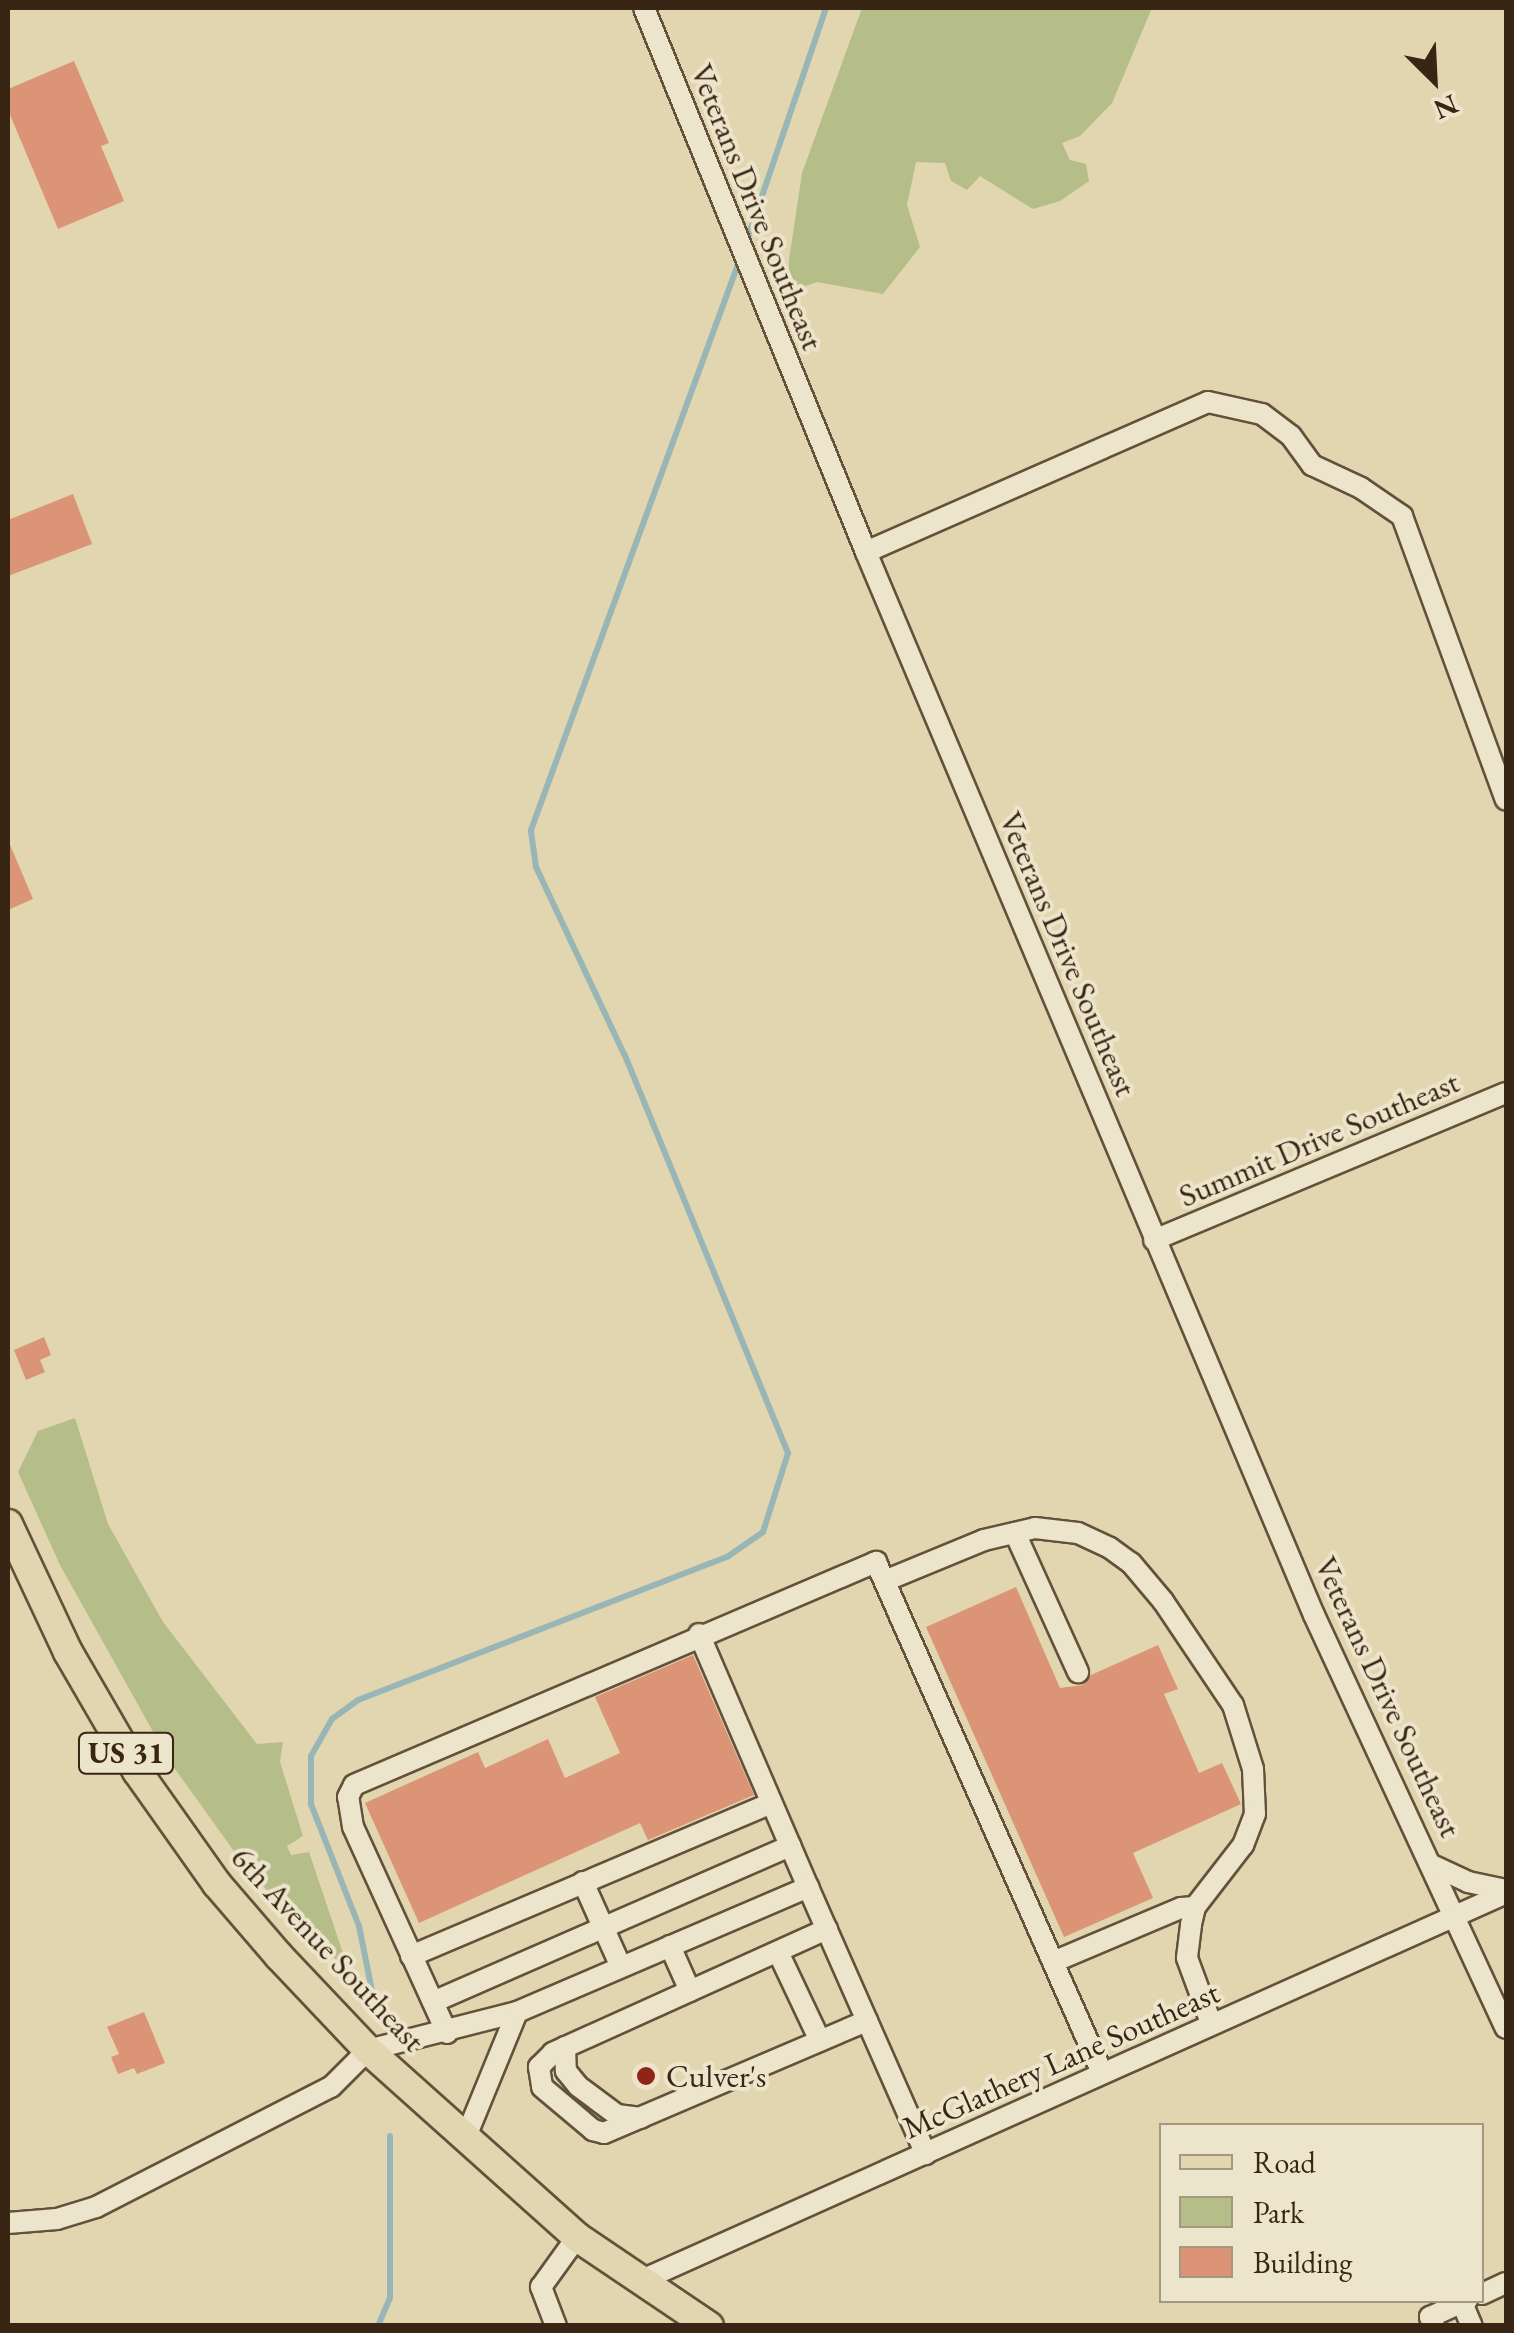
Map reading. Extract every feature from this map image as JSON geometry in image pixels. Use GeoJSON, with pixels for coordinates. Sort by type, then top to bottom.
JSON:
{"type":"FeatureCollection","features":[{"type":"Feature","properties":{"kind":"main road","name":"6th Avenue Southeast"},"geometry":{"type":"LineString","coordinates":[[8,1524],[68,1652],[162,1810],[266,1942],[368,2050],[465,2139],[578,2237],[708,2326]]}},
{"type":"Feature","properties":{"kind":"street","name":"Veterans Drive Southeast"},"geometry":{"type":"LineString","coordinates":[[644,8],[866,552],[1314,1615],[1434,1866],[1506,2028]]}},
{"type":"Feature","properties":{"kind":"street"},"geometry":{"type":"LineString","coordinates":[[866,552],[1208,402],[1262,414],[1291,436],[1312,465],[1361,488],[1402,516],[1506,800]]}},
{"type":"Feature","properties":{"kind":"street","name":"Summit Drive Southeast"},"geometry":{"type":"LineString","coordinates":[[1154,1240],[1506,1092]]}},
{"type":"Feature","properties":{"kind":"street"},"geometry":{"type":"LineString","coordinates":[[887,1580],[984,1540],[1035,1528],[1078,1533],[1132,1564],[1163,1601],[1232,1706],[1253,1770],[1255,1814],[1244,1845],[1195,1907],[1187,1958],[1211,2024]]}},
{"type":"Feature","properties":{"kind":"street"},"geometry":{"type":"LineString","coordinates":[[1016,1533],[1078,1672]]}},
{"type":"Feature","properties":{"kind":"street"},"geometry":{"type":"LineString","coordinates":[[446,2033],[352,1827],[348,1797],[354,1784],[866,1563],[882,1566],[1102,2074]]}},
{"type":"Feature","properties":{"kind":"street"},"geometry":{"type":"LineString","coordinates":[[699,1634],[926,2154]]}},
{"type":"Feature","properties":{"kind":"street"},"geometry":{"type":"LineString","coordinates":[[412,1956],[771,1803]]}},
{"type":"Feature","properties":{"kind":"street"},"geometry":{"type":"LineString","coordinates":[[432,2002],[790,1846]]}},
{"type":"Feature","properties":{"kind":"street"},"geometry":{"type":"LineString","coordinates":[[1434,1866],[1468,1882],[1506,1891]]}},
{"type":"Feature","properties":{"kind":"street"},"geometry":{"type":"LineString","coordinates":[[583,1882],[621,1967]]}},
{"type":"Feature","properties":{"kind":"street"},"geometry":{"type":"LineString","coordinates":[[8,2223],[57,2219],[96,2208],[332,2088],[368,2050],[516,2012],[808,1887]]}},
{"type":"Feature","properties":{"kind":"street","name":"McGlathery Lane Southeast"},"geometry":{"type":"LineString","coordinates":[[640,2281],[1506,1891]]}},
{"type":"Feature","properties":{"kind":"street"},"geometry":{"type":"LineString","coordinates":[[1054,1962],[1181,1908],[1195,1907]]}},
{"type":"Feature","properties":{"kind":"street"},"geometry":{"type":"LineString","coordinates":[[827,1930],[565,2048],[539,2067],[542,2087],[550,2098],[599,2133],[868,2021]]}},
{"type":"Feature","properties":{"kind":"street"},"geometry":{"type":"LineString","coordinates":[[670,1946],[690,1991]]}},
{"type":"Feature","properties":{"kind":"street"},"geometry":{"type":"LineString","coordinates":[[778,1952],[820,2041]]}},
{"type":"Feature","properties":{"kind":"street"},"geometry":{"type":"LineString","coordinates":[[465,2139],[516,2012]]}},
{"type":"Feature","properties":{"kind":"street"},"geometry":{"type":"LineString","coordinates":[[556,2326],[541,2287],[578,2237]]}},
{"type":"Feature","properties":{"kind":"street"},"geometry":{"type":"LineString","coordinates":[[1434,2326],[1430,2317],[1461,2303]]}},
{"type":"Feature","properties":{"kind":"green space"},"geometry":{"type":"Polygon","coordinates":[[[862,8],[1152,8],[1112,103],[1080,136],[1062,143],[1070,160],[1086,164],[1089,181],[1060,201],[1033,209],[980,176],[967,190],[951,181],[945,163],[916,162],[907,205],[920,247],[883,294],[817,282],[789,292],[789,260],[802,173],[862,8]]]}},
{"type":"Feature","properties":{"kind":"green space"},"geometry":{"type":"Polygon","coordinates":[[[75,1418],[108,1524],[163,1622],[257,1744],[283,1742],[280,1762],[303,1836],[287,1846],[291,1855],[309,1852],[350,1974],[249,1872],[170,1762],[60,1565],[18,1472],[38,1431],[75,1418]]]}},
{"type":"Feature","properties":{"kind":"building"},"geometry":{"type":"Polygon","coordinates":[[[74,61],[109,143],[101,146],[124,201],[58,229],[8,110],[8,89],[74,61]]]}},
{"type":"Feature","properties":{"kind":"building"},"geometry":{"type":"Polygon","coordinates":[[[73,494],[92,544],[8,576],[8,520],[73,494]]]}},
{"type":"Feature","properties":{"kind":"building"},"geometry":{"type":"Polygon","coordinates":[[[8,840],[33,899],[8,910],[8,840]]]}},
{"type":"Feature","properties":{"kind":"building"},"geometry":{"type":"Polygon","coordinates":[[[44,1337],[51,1355],[40,1360],[45,1372],[26,1380],[14,1350],[44,1337]]]}},
{"type":"Feature","properties":{"kind":"building"},"geometry":{"type":"Polygon","coordinates":[[[1016,1587],[1060,1688],[1083,1685],[1091,1675],[1158,1645],[1178,1689],[1164,1694],[1199,1773],[1222,1763],[1241,1804],[1133,1853],[1153,1898],[1064,1937],[926,1627],[1016,1587]]]}},
{"type":"Feature","properties":{"kind":"building"},"geometry":{"type":"Polygon","coordinates":[[[693,1655],[754,1795],[648,1840],[640,1823],[419,1923],[365,1803],[478,1752],[485,1768],[548,1739],[565,1778],[620,1753],[595,1697],[693,1655]]]}},
{"type":"Feature","properties":{"kind":"building"},"geometry":{"type":"Polygon","coordinates":[[[144,2012],[165,2063],[137,2074],[134,2068],[118,2074],[111,2057],[119,2054],[107,2027],[144,2012]]]}},
{"type":"Feature","properties":{"kind":"waterway"},"geometry":{"type":"LineString","coordinates":[[746,243],[826,8]]}},
{"type":"Feature","properties":{"kind":"waterway"},"geometry":{"type":"LineString","coordinates":[[373,1996],[359,1926],[311,1804],[311,1756],[332,1719],[358,1700],[727,1557],[763,1532],[788,1453],[624,1054],[536,867],[531,830],[740,259]]}},
{"type":"Feature","properties":{"kind":"waterway"},"geometry":{"type":"LineString","coordinates":[[378,2326],[390,2298],[390,2136]]}},
{"type":"Feature","properties":{"kind":"place","name":"Culver's"},"geometry":{"type":"Point","coordinates":[646,2076]}}]}
